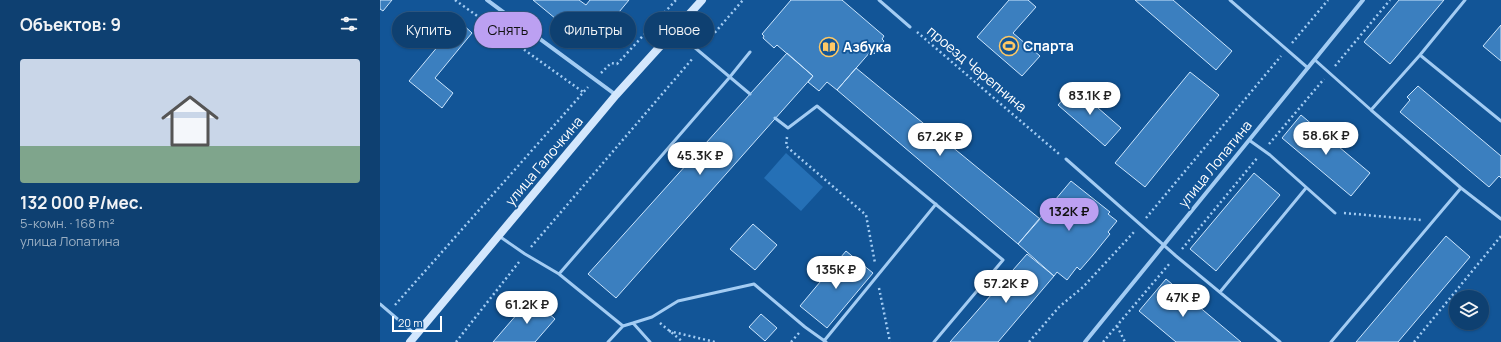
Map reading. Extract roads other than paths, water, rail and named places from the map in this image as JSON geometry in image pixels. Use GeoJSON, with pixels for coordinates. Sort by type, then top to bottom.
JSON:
{"type":"FeatureCollection","features":[{"type":"Feature","properties":{"kind":"street"},"geometry":{"type":"LineString","coordinates":[[488,0],[616,95]]}},
{"type":"Feature","properties":{"kind":"street","name":"улица Галочкина"},"geometry":{"type":"LineString","coordinates":[[691,12],[702,0]]}},
{"type":"Feature","properties":{"kind":"street","name":"улица Лопатина"},"geometry":{"type":"LineString","coordinates":[[1085,342],[1163,244],[1364,0]]}},
{"type":"Feature","properties":{"kind":"street","name":"улица Галочкина"},"geometry":{"type":"LineString","coordinates":[[410,342],[500,236],[616,95],[658,48]]}},
{"type":"Feature","properties":{"kind":"lane","name":"проезд Черепнина"},"geometry":{"type":"LineString","coordinates":[[879,0],[910,27]]}},
{"type":"Feature","properties":{"kind":"lane"},"geometry":{"type":"LineString","coordinates":[[1230,0],[1308,68]]}},
{"type":"Feature","properties":{"kind":"lane"},"geometry":{"type":"LineString","coordinates":[[1371,110],[1420,55],[1465,0]]}},
{"type":"Feature","properties":{"kind":"lane"},"geometry":{"type":"LineString","coordinates":[[694,48],[750,94]]}},
{"type":"Feature","properties":{"kind":"lane"},"geometry":{"type":"LineString","coordinates":[[559,274],[750,52]]}},
{"type":"Feature","properties":{"kind":"lane"},"geometry":{"type":"LineString","coordinates":[[1420,55],[1501,121]]}},
{"type":"Feature","properties":{"kind":"lane"},"geometry":{"type":"LineString","coordinates":[[1315,60],[1461,188],[1501,219]]}},
{"type":"Feature","properties":{"kind":"lane"},"geometry":{"type":"LineString","coordinates":[[775,118],[788,128],[817,106],[1004,260],[934,342]]}},
{"type":"Feature","properties":{"kind":"lane"},"geometry":{"type":"LineString","coordinates":[[1249,140],[1264,151],[1335,213]]}},
{"type":"Feature","properties":{"kind":"lane"},"geometry":{"type":"LineString","coordinates":[[1066,159],[1176,256],[1280,342]]}},
{"type":"Feature","properties":{"kind":"lane"},"geometry":{"type":"LineString","coordinates":[[1220,292],[1306,188]]}},
{"type":"Feature","properties":{"kind":"lane"},"geometry":{"type":"LineString","coordinates":[[1332,342],[1461,188]]}},
{"type":"Feature","properties":{"kind":"lane"},"geometry":{"type":"LineString","coordinates":[[608,342],[623,326],[652,317],[678,301],[754,284],[805,327],[825,341],[936,204]]}},
{"type":"Feature","properties":{"kind":"lane"},"geometry":{"type":"LineString","coordinates":[[500,236],[525,254],[559,274],[623,326]]}},
{"type":"Feature","properties":{"kind":"lane"},"geometry":{"type":"LineString","coordinates":[[380,304],[416,335]]}},
{"type":"Feature","properties":{"kind":"lane"},"geometry":{"type":"LineString","coordinates":[[633,323],[650,342]]}},
{"type":"Feature","properties":{"kind":"place","name":"Спарта"},"geometry":{"type":"Point","coordinates":[1009,46]}},
{"type":"Feature","properties":{"kind":"place","name":"Азбука"},"geometry":{"type":"Point","coordinates":[829,47]}}]}
